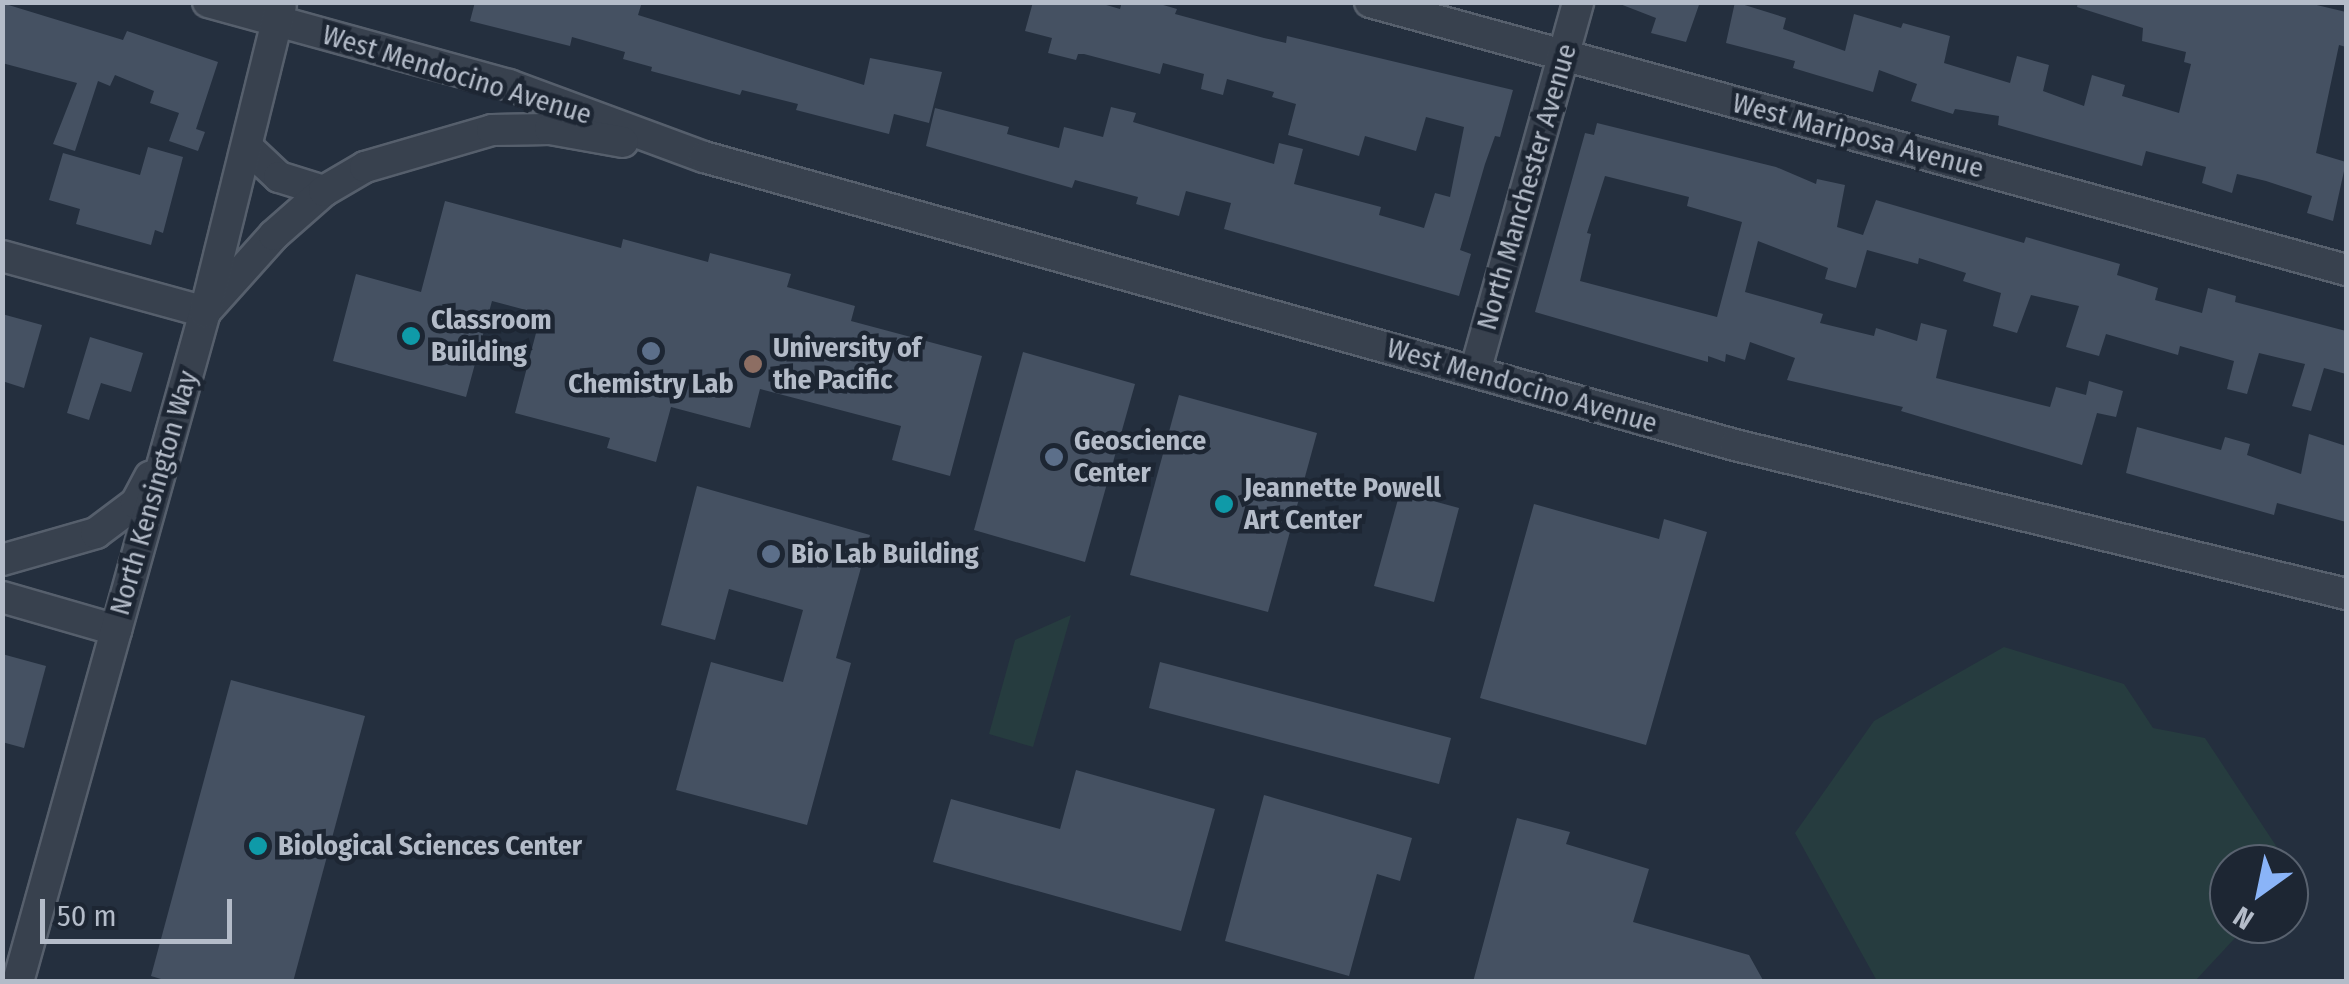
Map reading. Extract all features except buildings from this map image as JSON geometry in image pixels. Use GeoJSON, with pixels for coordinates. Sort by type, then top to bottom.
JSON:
{"type":"FeatureCollection","features":[{"type":"Feature","properties":{"kind":"street","name":"West Mendocino Avenue"},"geometry":{"type":"LineString","coordinates":[[208,2],[279,12],[508,85],[704,157],[1474,372],[1735,444],[2346,594]]}},
{"type":"Feature","properties":{"kind":"street","name":"West Mariposa Avenue"},"geometry":{"type":"LineString","coordinates":[[1370,2],[2346,270]]}},
{"type":"Feature","properties":{"kind":"street","name":"North Manchester Avenue"},"geometry":{"type":"LineString","coordinates":[[1474,372],[1578,2]]}},
{"type":"Feature","properties":{"kind":"street","name":"North Kensington Way"},"geometry":{"type":"LineString","coordinates":[[18,982],[16,933],[116,630],[204,312],[279,12]]}},
{"type":"Feature","properties":{"kind":"street","name":"West Mendocino Avenue"},"geometry":{"type":"LineString","coordinates":[[204,312],[274,234],[324,191],[395,156],[492,130],[550,129],[704,157]]}},
{"type":"Feature","properties":{"kind":"street"},"geometry":{"type":"LineString","coordinates":[[247,147],[279,177],[324,191]]}},
{"type":"Feature","properties":{"kind":"street"},"geometry":{"type":"LineString","coordinates":[[2,256],[204,312]]}},
{"type":"Feature","properties":{"kind":"street"},"geometry":{"type":"LineString","coordinates":[[2,560],[58,547],[96,533],[120,518],[136,503],[166,448]]}},
{"type":"Feature","properties":{"kind":"street"},"geometry":{"type":"LineString","coordinates":[[2,597],[116,630]]}},
{"type":"Feature","properties":{"kind":"green space"},"geometry":{"type":"Polygon","coordinates":[[[1071,615],[1033,747],[989,734],[1015,640],[1071,615]]]}},
{"type":"Feature","properties":{"kind":"green space"},"geometry":{"type":"Polygon","coordinates":[[[2004,647],[2124,684],[2153,728],[2205,738],[2275,844],[2209,844],[2209,944],[2229,944],[2195,981],[1877,981],[1795,833],[1874,721],[2004,647]]]}},
{"type":"Feature","properties":{"kind":"place","name":"Classroom Building"},"geometry":{"type":"Point","coordinates":[411,336]}},
{"type":"Feature","properties":{"kind":"place","name":"Chemistry Lab"},"geometry":{"type":"Point","coordinates":[651,351]}},
{"type":"Feature","properties":{"kind":"place","name":"University of the Pacific"},"geometry":{"type":"Point","coordinates":[753,364]}},
{"type":"Feature","properties":{"kind":"place","name":"Geoscience Center"},"geometry":{"type":"Point","coordinates":[1054,457]}},
{"type":"Feature","properties":{"kind":"place","name":"Jeannette Powell Art Center"},"geometry":{"type":"Point","coordinates":[1224,504]}},
{"type":"Feature","properties":{"kind":"place","name":"Bio Lab Building"},"geometry":{"type":"Point","coordinates":[771,554]}},
{"type":"Feature","properties":{"kind":"place","name":"Biological Sciences Center"},"geometry":{"type":"Point","coordinates":[258,846]}}]}
